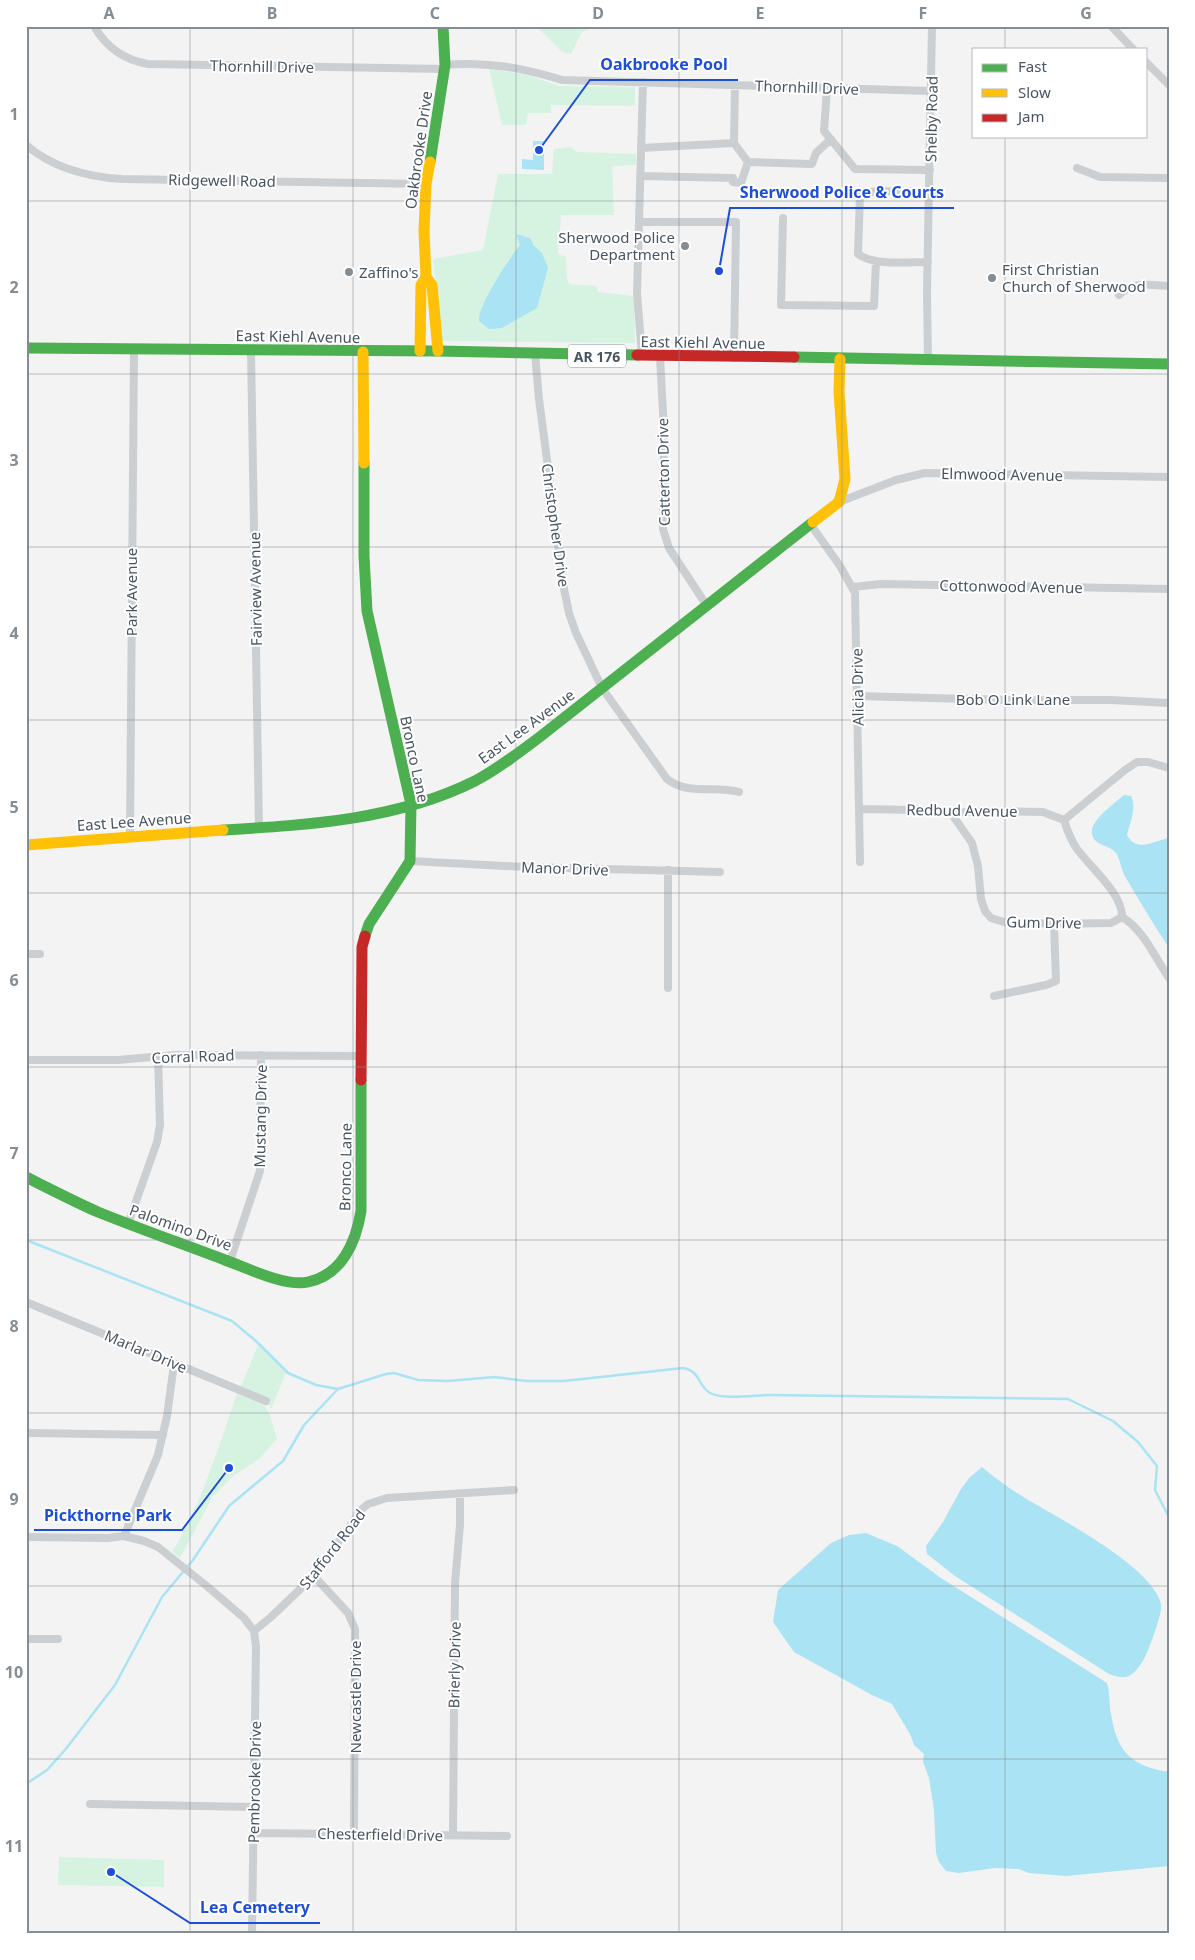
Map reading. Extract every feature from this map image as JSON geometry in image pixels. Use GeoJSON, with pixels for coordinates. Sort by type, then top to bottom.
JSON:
{"type":"FeatureCollection","features":[{"type":"Feature","properties":{"kind":"street","name":"Thornhill Drive"},"geometry":{"type":"LineString","coordinates":[[94,26],[99,35],[114,50],[126,58],[148,64],[445,67],[487,64],[511,66],[562,80],[931,91]]}},
{"type":"Feature","properties":{"kind":"street","name":"Oakbrooke Drive"},"geometry":{"type":"LineString","coordinates":[[420,352],[421,286],[426,277],[424,231],[426,184],[445,67],[442,26]]}},
{"type":"Feature","properties":{"kind":"street","name":"Shelby Road"},"geometry":{"type":"LineString","coordinates":[[928,361],[932,26]]}},
{"type":"Feature","properties":{"kind":"street"},"geometry":{"type":"LineString","coordinates":[[1113,27],[1132,48]]}},
{"type":"Feature","properties":{"kind":"street"},"geometry":{"type":"LineString","coordinates":[[1148,64],[1169,85]]}},
{"type":"Feature","properties":{"kind":"street"},"geometry":{"type":"LineString","coordinates":[[642,356],[637,293],[643,82]]}},
{"type":"Feature","properties":{"kind":"street"},"geometry":{"type":"LineString","coordinates":[[735,85],[734,143],[748,162]]}},
{"type":"Feature","properties":{"kind":"street"},"geometry":{"type":"LineString","coordinates":[[827,88],[824,131],[855,170],[930,170]]}},
{"type":"Feature","properties":{"kind":"street"},"geometry":{"type":"LineString","coordinates":[[748,162],[812,164],[816,153],[831,139]]}},
{"type":"Feature","properties":{"kind":"street"},"geometry":{"type":"LineString","coordinates":[[641,148],[734,143]]}},
{"type":"Feature","properties":{"kind":"street","name":"Ridgewell Road"},"geometry":{"type":"LineString","coordinates":[[26,145],[52,162],[92,176],[122,179],[426,184]]}},
{"type":"Feature","properties":{"kind":"street"},"geometry":{"type":"LineString","coordinates":[[640,176],[733,178],[733,182],[741,183],[748,162]]}},
{"type":"Feature","properties":{"kind":"street"},"geometry":{"type":"LineString","coordinates":[[1077,168],[1100,177],[1169,178]]}},
{"type":"Feature","properties":{"kind":"street"},"geometry":{"type":"LineString","coordinates":[[928,262],[876,261],[864,259],[858,254],[860,194],[877,191],[930,192]]}},
{"type":"Feature","properties":{"kind":"street"},"geometry":{"type":"LineString","coordinates":[[783,218],[780,305],[874,306],[876,261]]}},
{"type":"Feature","properties":{"kind":"street"},"geometry":{"type":"LineString","coordinates":[[639,222],[736,222],[734,358]]}},
{"type":"Feature","properties":{"kind":"street","name":"Oakbrooke Drive"},"geometry":{"type":"LineString","coordinates":[[426,277],[432,285],[438,351]]}},
{"type":"Feature","properties":{"kind":"street"},"geometry":{"type":"LineString","coordinates":[[1119,294],[1127,287],[1142,285],[1169,286]]}},
{"type":"Feature","properties":{"kind":"street","name":"East Kiehl Avenue"},"geometry":{"type":"LineString","coordinates":[[26,348],[363,352],[438,351],[660,357],[1169,364]]}},
{"type":"Feature","properties":{"kind":"street","name":"Park Avenue"},"geometry":{"type":"LineString","coordinates":[[130,836],[134,348]]}},
{"type":"Feature","properties":{"kind":"street","name":"Fairview Avenue"},"geometry":{"type":"LineString","coordinates":[[251,350],[260,828]]}},
{"type":"Feature","properties":{"kind":"street","name":"Bronco Lane"},"geometry":{"type":"LineString","coordinates":[[330,1272],[351,1246],[360,1218],[361,955],[365,933],[375,914],[410,861],[411,804],[367,611],[364,556],[363,352]]}},
{"type":"Feature","properties":{"kind":"street","name":"Christopher Drive"},"geometry":{"type":"LineString","coordinates":[[535,354],[539,399],[564,589],[569,614],[576,633],[602,688],[662,775],[672,783],[693,790],[728,789],[740,792]]}},
{"type":"Feature","properties":{"kind":"street","name":"Catterton Drive"},"geometry":{"type":"LineString","coordinates":[[660,357],[664,432],[663,529],[669,548],[706,606]]}},
{"type":"Feature","properties":{"kind":"street"},"geometry":{"type":"LineString","coordinates":[[839,502],[845,480],[839,392],[840,359]]}},
{"type":"Feature","properties":{"kind":"street","name":"Elmwood Avenue"},"geometry":{"type":"LineString","coordinates":[[839,502],[896,480],[925,473],[1169,477]]}},
{"type":"Feature","properties":{"kind":"street","name":"East Lee Avenue"},"geometry":{"type":"LineString","coordinates":[[26,845],[323,823],[411,804],[445,794],[493,770],[602,688],[839,502]]}},
{"type":"Feature","properties":{"kind":"street","name":"Alicia Drive"},"geometry":{"type":"LineString","coordinates":[[811,525],[853,587],[856,603],[860,862]]}},
{"type":"Feature","properties":{"kind":"street","name":"Cottonwood Avenue"},"geometry":{"type":"LineString","coordinates":[[853,587],[881,584],[1169,589]]}},
{"type":"Feature","properties":{"kind":"street","name":"Bob O Link Lane"},"geometry":{"type":"LineString","coordinates":[[857,696],[1110,700],[1169,703]]}},
{"type":"Feature","properties":{"kind":"street"},"geometry":{"type":"LineString","coordinates":[[1169,768],[1148,762],[1137,762],[1064,820],[1076,848],[1111,889],[1121,907],[1122,917],[1131,922],[1169,978]]}},
{"type":"Feature","properties":{"kind":"street","name":"Redbud Avenue"},"geometry":{"type":"LineString","coordinates":[[859,809],[918,810],[951,813],[981,811],[1043,812],[1064,820]]}},
{"type":"Feature","properties":{"kind":"street","name":"Gum Drive"},"geometry":{"type":"LineString","coordinates":[[951,813],[972,843],[978,866],[981,899],[985,911],[991,918],[1004,922],[1054,924],[1111,923],[1122,917]]}},
{"type":"Feature","properties":{"kind":"street","name":"Manor Drive"},"geometry":{"type":"LineString","coordinates":[[410,861],[720,872]]}},
{"type":"Feature","properties":{"kind":"street"},"geometry":{"type":"LineString","coordinates":[[668,870],[668,988]]}},
{"type":"Feature","properties":{"kind":"street"},"geometry":{"type":"LineString","coordinates":[[994,996],[1046,985],[1056,981],[1054,924]]}},
{"type":"Feature","properties":{"kind":"street"},"geometry":{"type":"LineString","coordinates":[[26,954],[40,954]]}},
{"type":"Feature","properties":{"kind":"street","name":"Mustang Drive"},"geometry":{"type":"LineString","coordinates":[[230,1261],[260,1171],[261,1055]]}},
{"type":"Feature","properties":{"kind":"street"},"geometry":{"type":"LineString","coordinates":[[128,1224],[157,1142],[160,1125],[158,1056]]}},
{"type":"Feature","properties":{"kind":"street","name":"Corral Road"},"geometry":{"type":"LineString","coordinates":[[26,1060],[118,1060],[158,1056],[360,1056]]}},
{"type":"Feature","properties":{"kind":"street","name":"Palomino Drive"},"geometry":{"type":"LineString","coordinates":[[26,1177],[96,1211],[271,1277],[300,1283],[318,1279],[330,1272]]}},
{"type":"Feature","properties":{"kind":"street","name":"Marlar Drive"},"geometry":{"type":"LineString","coordinates":[[26,1302],[266,1400]]}},
{"type":"Feature","properties":{"kind":"street"},"geometry":{"type":"LineString","coordinates":[[124,1536],[158,1455],[174,1364]]}},
{"type":"Feature","properties":{"kind":"street"},"geometry":{"type":"LineString","coordinates":[[26,1433],[163,1435]]}},
{"type":"Feature","properties":{"kind":"street","name":"Stafford Road"},"geometry":{"type":"LineString","coordinates":[[254,1631],[314,1576],[362,1509],[368,1504],[388,1498],[514,1490]]}},
{"type":"Feature","properties":{"kind":"street","name":"Brierly Drive"},"geometry":{"type":"LineString","coordinates":[[452,1836],[455,1583],[459,1545],[460,1494]]}},
{"type":"Feature","properties":{"kind":"street"},"geometry":{"type":"LineString","coordinates":[[26,1537],[108,1538],[124,1536],[144,1541],[158,1547],[191,1573],[232,1607],[254,1631]]}},
{"type":"Feature","properties":{"kind":"street","name":"Newcastle Drive"},"geometry":{"type":"LineString","coordinates":[[314,1576],[344,1608],[355,1629],[354,1833]]}},
{"type":"Feature","properties":{"kind":"street","name":"Pembrooke Drive"},"geometry":{"type":"LineString","coordinates":[[252,1934],[256,1647],[254,1631]]}},
{"type":"Feature","properties":{"kind":"street"},"geometry":{"type":"LineString","coordinates":[[26,1639],[58,1639]]}},
{"type":"Feature","properties":{"kind":"street"},"geometry":{"type":"LineString","coordinates":[[90,1804],[254,1808]]}},
{"type":"Feature","properties":{"kind":"street","name":"Chesterfield Drive"},"geometry":{"type":"LineString","coordinates":[[253,1833],[507,1836]]}},
{"type":"Feature","properties":{"kind":"green space"},"geometry":{"type":"Polygon","coordinates":[[[536,26],[599,26],[582,32],[571,54],[562,52],[536,26]]]}},
{"type":"Feature","properties":{"kind":"green space"},"geometry":{"type":"Polygon","coordinates":[[[489,69],[524,74],[559,86],[635,87],[635,106],[551,105],[551,113],[528,113],[526,125],[502,125],[489,69]]]}},
{"type":"Feature","properties":{"kind":"green space"},"geometry":{"type":"Polygon","coordinates":[[[571,147],[577,152],[636,154],[636,165],[612,166],[614,215],[561,215],[558,254],[566,257],[569,284],[596,286],[598,292],[634,296],[635,343],[442,341],[433,259],[483,250],[498,174],[552,174],[554,149],[571,147]]]}},
{"type":"Feature","properties":{"kind":"green space"},"geometry":{"type":"Polygon","coordinates":[[[258,1345],[286,1373],[271,1409],[265,1398],[240,1389],[258,1345]]]}},
{"type":"Feature","properties":{"kind":"green space"},"geometry":{"type":"Polygon","coordinates":[[[237,1394],[264,1404],[270,1415],[277,1439],[260,1458],[232,1477],[212,1498],[180,1558],[172,1552],[183,1534],[201,1495],[237,1394]]]}},
{"type":"Feature","properties":{"kind":"green space"},"geometry":{"type":"Polygon","coordinates":[[[59,1857],[164,1860],[164,1887],[58,1885],[59,1857]]]}},
{"type":"Feature","properties":{"kind":"water"},"geometry":{"type":"Polygon","coordinates":[[[533,141],[544,141],[544,170],[522,169],[522,159],[533,160],[533,141]]]}},
{"type":"Feature","properties":{"kind":"water"},"geometry":{"type":"Polygon","coordinates":[[[516,234],[530,238],[534,246],[542,253],[548,268],[537,308],[502,328],[489,329],[479,321],[480,314],[483,304],[495,282],[520,245],[516,234]]]}},
{"type":"Feature","properties":{"kind":"water"},"geometry":{"type":"Polygon","coordinates":[[[1124,795],[1131,796],[1133,801],[1127,835],[1131,840],[1140,845],[1169,838],[1169,948],[1126,878],[1116,853],[1093,837],[1092,832],[1095,822],[1124,795]]]}},
{"type":"Feature","properties":{"kind":"water"},"geometry":{"type":"Polygon","coordinates":[[[982,1467],[1019,1495],[1102,1544],[1141,1574],[1154,1589],[1161,1604],[1160,1615],[1143,1661],[1132,1674],[1120,1677],[1109,1674],[955,1576],[927,1554],[926,1546],[943,1522],[961,1489],[969,1478],[982,1467]]]}},
{"type":"Feature","properties":{"kind":"water"},"geometry":{"type":"Polygon","coordinates":[[[866,1533],[897,1546],[941,1578],[1107,1683],[1110,1710],[1117,1738],[1122,1747],[1128,1755],[1145,1766],[1169,1772],[1169,1866],[1066,1876],[1029,1873],[1019,1869],[995,1868],[959,1873],[946,1871],[939,1862],[936,1853],[934,1810],[929,1778],[923,1762],[924,1754],[914,1745],[910,1734],[892,1704],[794,1652],[773,1622],[778,1590],[831,1543],[849,1535],[866,1533]]]}},
{"type":"Feature","properties":{"kind":"waterway"},"geometry":{"type":"LineString","coordinates":[[26,1240],[232,1321],[257,1342],[288,1373],[316,1385],[338,1389]]}},
{"type":"Feature","properties":{"kind":"waterway"},"geometry":{"type":"LineString","coordinates":[[26,1784],[47,1770],[65,1750],[115,1685],[162,1597],[193,1560],[229,1506],[283,1461],[304,1425],[338,1389],[386,1374],[394,1373],[418,1380],[448,1381],[494,1377],[527,1381],[564,1381],[683,1368],[693,1372],[710,1393],[723,1396],[1068,1399],[1113,1421],[1138,1442],[1157,1466],[1155,1490],[1169,1517]]}},
{"type":"Feature","properties":{"kind":"traffic: fast"},"geometry":{"type":"LineString","coordinates":[[430,162],[445,65],[443,26]]}},
{"type":"Feature","properties":{"kind":"traffic: fast"},"geometry":{"type":"LineString","coordinates":[[26,348],[438,351],[637,355]]}},
{"type":"Feature","properties":{"kind":"traffic: fast"},"geometry":{"type":"LineString","coordinates":[[794,357],[1169,364]]}},
{"type":"Feature","properties":{"kind":"traffic: fast"},"geometry":{"type":"LineString","coordinates":[[364,463],[364,556],[367,611],[411,804],[410,861],[369,924],[365,936]]}},
{"type":"Feature","properties":{"kind":"traffic: fast"},"geometry":{"type":"LineString","coordinates":[[223,830],[320,823],[383,812],[445,794],[475,781],[541,736],[813,522]]}},
{"type":"Feature","properties":{"kind":"traffic: fast"},"geometry":{"type":"LineString","coordinates":[[26,1177],[98,1212],[255,1272],[289,1282],[308,1282],[320,1278],[338,1265],[351,1245],[359,1223],[361,1211],[361,1080]]}},
{"type":"Feature","properties":{"kind":"traffic: slow"},"geometry":{"type":"LineString","coordinates":[[430,162],[426,184],[424,231],[426,277],[432,285],[438,351]]}},
{"type":"Feature","properties":{"kind":"traffic: slow"},"geometry":{"type":"LineString","coordinates":[[420,351],[421,285],[426,277]]}},
{"type":"Feature","properties":{"kind":"traffic: slow"},"geometry":{"type":"LineString","coordinates":[[363,352],[364,463]]}},
{"type":"Feature","properties":{"kind":"traffic: slow"},"geometry":{"type":"LineString","coordinates":[[813,522],[839,502],[845,479],[839,392],[840,359]]}},
{"type":"Feature","properties":{"kind":"traffic: slow"},"geometry":{"type":"LineString","coordinates":[[26,845],[223,830]]}},
{"type":"Feature","properties":{"kind":"traffic: jam"},"geometry":{"type":"LineString","coordinates":[[637,355],[794,357]]}},
{"type":"Feature","properties":{"kind":"traffic: jam"},"geometry":{"type":"LineString","coordinates":[[361,1080],[362,947],[365,936]]}},
{"type":"Feature","properties":{"kind":"place","name":"Oakbrooke Pool"},"geometry":{"type":"Point","coordinates":[539,150]}},
{"type":"Feature","properties":{"kind":"place","name":"Sherwood Police Department"},"geometry":{"type":"Point","coordinates":[685,246]}},
{"type":"Feature","properties":{"kind":"place","name":"Sherwood Police & Courts"},"geometry":{"type":"Point","coordinates":[719,271]}},
{"type":"Feature","properties":{"kind":"place","name":"Zaffino's"},"geometry":{"type":"Point","coordinates":[349,272]}},
{"type":"Feature","properties":{"kind":"place","name":"First Christian Church of Sherwood"},"geometry":{"type":"Point","coordinates":[992,278]}},
{"type":"Feature","properties":{"kind":"place","name":"Pickthorne Park"},"geometry":{"type":"Point","coordinates":[229,1468]}},
{"type":"Feature","properties":{"kind":"place","name":"Lea Cemetery"},"geometry":{"type":"Point","coordinates":[111,1872]}}]}
